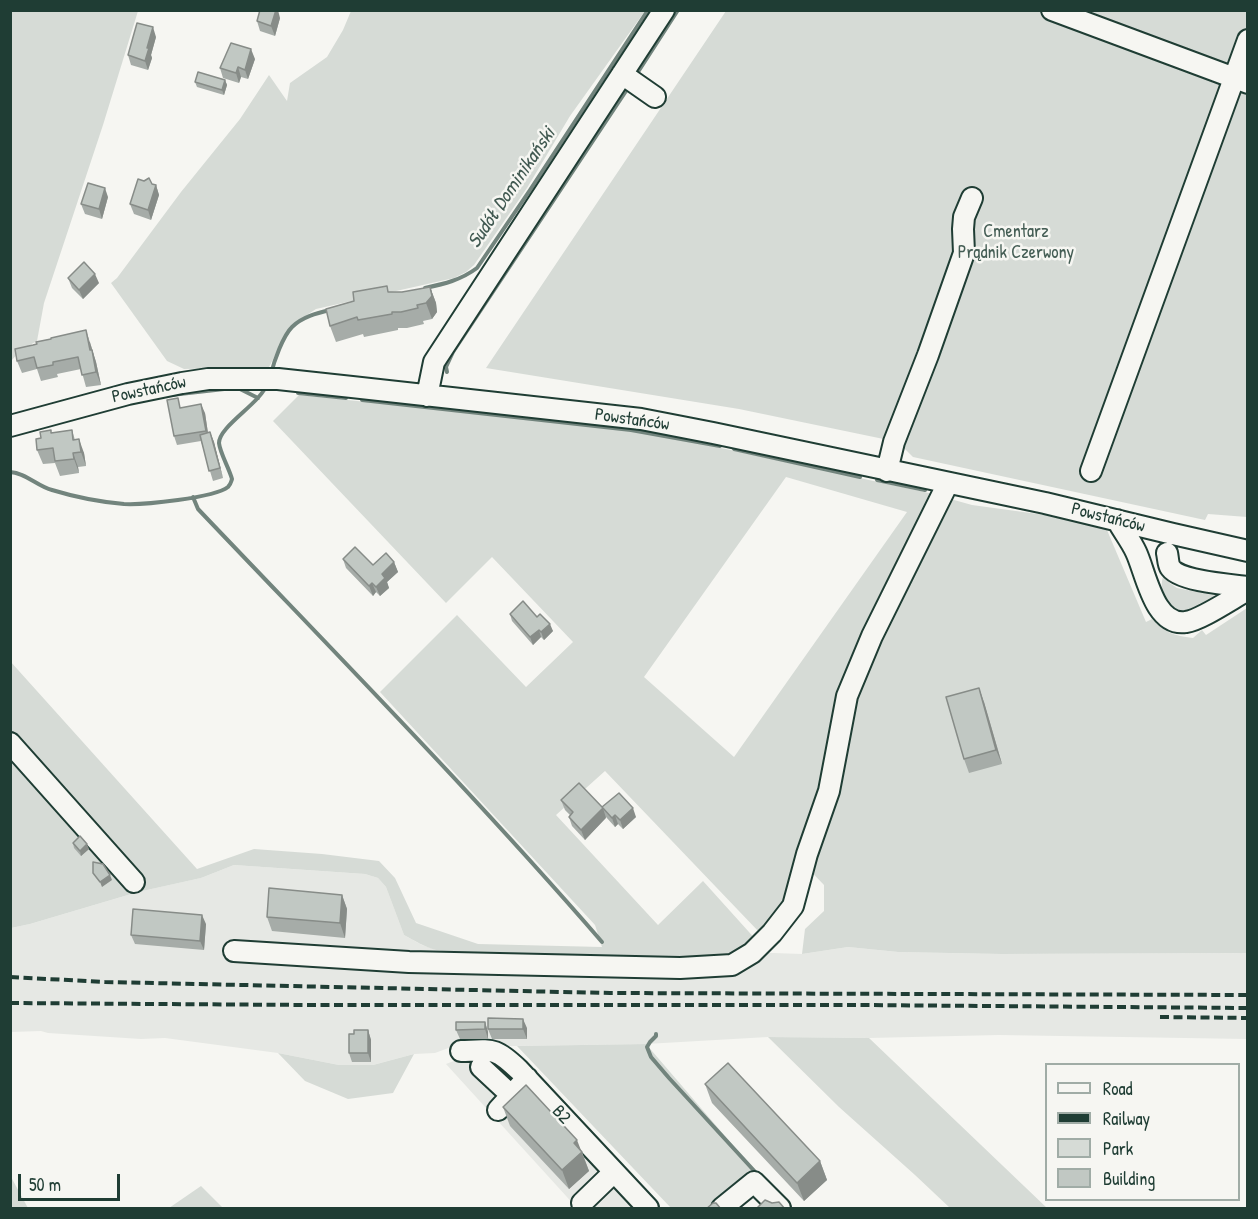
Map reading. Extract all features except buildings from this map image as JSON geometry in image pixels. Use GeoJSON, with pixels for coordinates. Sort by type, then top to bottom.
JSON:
{"type":"FeatureCollection","features":[{"type":"Feature","properties":{"kind":"street"},"geometry":{"type":"LineString","coordinates":[[427,396],[434,362],[664,10]]}},
{"type":"Feature","properties":{"kind":"street"},"geometry":{"type":"LineString","coordinates":[[1052,10],[1240,80]]}},
{"type":"Feature","properties":{"kind":"street"},"geometry":{"type":"LineString","coordinates":[[1091,471],[1240,80],[1248,40]]}},
{"type":"Feature","properties":{"kind":"street"},"geometry":{"type":"LineString","coordinates":[[622,75],[655,97]]}},
{"type":"Feature","properties":{"kind":"street"},"geometry":{"type":"LineString","coordinates":[[887,471],[894,442],[964,253],[964,217],[972,198]]}},
{"type":"Feature","properties":{"kind":"street","name":"Powstańców"},"geometry":{"type":"LineString","coordinates":[[10,426],[157,387],[208,379],[278,380],[641,420],[1045,503],[1248,551]]}},
{"type":"Feature","properties":{"kind":"street"},"geometry":{"type":"LineString","coordinates":[[234,951],[408,962],[680,968],[732,964],[752,953],[772,933],[793,906],[807,854],[829,791],[847,696],[872,636],[948,483]]}},
{"type":"Feature","properties":{"kind":"street"},"geometry":{"type":"LineString","coordinates":[[1117,520],[1136,551],[1147,584],[1164,615],[1178,622],[1199,618],[1248,588]]}},
{"type":"Feature","properties":{"kind":"street"},"geometry":{"type":"LineString","coordinates":[[1147,584],[1167,553],[1173,534]]}},
{"type":"Feature","properties":{"kind":"street"},"geometry":{"type":"LineString","coordinates":[[1167,553],[1170,568],[1177,575],[1248,588]]}},
{"type":"Feature","properties":{"kind":"street"},"geometry":{"type":"LineString","coordinates":[[10,743],[134,882]]}},
{"type":"Feature","properties":{"kind":"street","name":"B2"},"geometry":{"type":"LineString","coordinates":[[461,1051],[492,1050],[503,1055],[648,1209]]}},
{"type":"Feature","properties":{"kind":"street"},"geometry":{"type":"LineString","coordinates":[[481,1067],[512,1095]]}},
{"type":"Feature","properties":{"kind":"street"},"geometry":{"type":"LineString","coordinates":[[498,1110],[527,1078]]}},
{"type":"Feature","properties":{"kind":"street"},"geometry":{"type":"LineString","coordinates":[[582,1203],[614,1172]]}},
{"type":"Feature","properties":{"kind":"street"},"geometry":{"type":"LineString","coordinates":[[722,1209],[754,1182],[780,1209]]}},
{"type":"Feature","properties":{"kind":"shaded area"},"geometry":{"type":"Polygon","coordinates":[[[234,865],[365,874],[378,878],[386,887],[404,935],[437,950],[456,952],[602,947],[802,954],[848,947],[898,952],[1001,954],[1247,953],[1247,1039],[999,1035],[869,1038],[768,1037],[646,1044],[451,1047],[435,1053],[414,1054],[373,1065],[339,1065],[278,1053],[165,1038],[141,1039],[41,1031],[11,1032],[11,928],[138,892],[201,878],[234,865]]]}},
{"type":"Feature","properties":{"kind":"shaded area"},"geometry":{"type":"Polygon","coordinates":[[[492,1053],[643,1208],[577,1208],[446,1064],[472,1054],[492,1053]]]}},
{"type":"Feature","properties":{"kind":"green space"},"geometry":{"type":"Polygon","coordinates":[[[11,11],[138,11],[44,303],[37,341],[21,350],[11,361],[11,11]]]}},
{"type":"Feature","properties":{"kind":"green space"},"geometry":{"type":"Polygon","coordinates":[[[351,11],[645,11],[570,116],[527,188],[474,265],[466,272],[454,278],[316,309],[290,326],[269,367],[184,369],[167,361],[111,283],[240,119],[269,75],[287,101],[290,83],[327,57],[351,11]]]}},
{"type":"Feature","properties":{"kind":"green space","name":"Cmentarz Prądnik Czerwony"},"geometry":{"type":"Polygon","coordinates":[[[726,11],[1247,11],[1247,517],[1208,514],[1205,520],[913,457],[898,442],[739,409],[486,368],[726,11]]]}},
{"type":"Feature","properties":{"kind":"green space"},"geometry":{"type":"Polygon","coordinates":[[[299,395],[638,430],[929,493],[972,505],[1104,523],[1146,622],[1152,619],[1171,633],[1193,638],[1202,630],[1206,635],[1247,608],[1247,953],[1001,954],[898,952],[848,947],[802,954],[805,929],[824,911],[824,885],[799,859],[785,907],[760,933],[605,771],[556,815],[658,925],[703,881],[758,942],[740,957],[711,962],[460,956],[452,952],[432,949],[404,935],[386,887],[378,878],[365,874],[234,865],[201,878],[138,892],[11,928],[10,661],[197,869],[254,849],[379,861],[395,878],[416,923],[478,944],[602,947],[595,925],[380,692],[457,615],[526,687],[573,642],[492,557],[446,603],[273,421],[299,395]],[[786,477],[644,677],[734,757],[907,512],[786,477]]]}},
{"type":"Feature","properties":{"kind":"green space"},"geometry":{"type":"Polygon","coordinates":[[[1163,576],[1177,588],[1222,597],[1192,611],[1177,611],[1171,607],[1164,596],[1163,576]]]}},
{"type":"Feature","properties":{"kind":"green space"},"geometry":{"type":"Polygon","coordinates":[[[768,1037],[869,1038],[1047,1208],[950,1208],[839,1107],[768,1037]]]}},
{"type":"Feature","properties":{"kind":"green space"},"geometry":{"type":"Polygon","coordinates":[[[646,1044],[755,1171],[711,1208],[671,1208],[517,1046],[646,1044]]]}},
{"type":"Feature","properties":{"kind":"green space"},"geometry":{"type":"Polygon","coordinates":[[[278,1053],[339,1065],[373,1065],[414,1054],[393,1093],[348,1099],[305,1081],[278,1053]]]}},
{"type":"Feature","properties":{"kind":"green space"},"geometry":{"type":"Polygon","coordinates":[[[11,1177],[28,1208],[11,1208],[11,1177]]]}},
{"type":"Feature","properties":{"kind":"green space"},"geometry":{"type":"Polygon","coordinates":[[[201,1186],[223,1208],[169,1208],[201,1186]]]}},
{"type":"Feature","properties":{"kind":"waterway","name":"Sudół Dominikański"},"geometry":{"type":"LineString","coordinates":[[425,288],[459,279],[477,268],[648,10]]}},
{"type":"Feature","properties":{"kind":"waterway"},"geometry":{"type":"LineString","coordinates":[[638,72],[678,10]]}},
{"type":"Feature","properties":{"kind":"waterway"},"geometry":{"type":"LineString","coordinates":[[447,372],[446,367],[453,352],[626,91]]}},
{"type":"Feature","properties":{"kind":"waterway","name":"Sudół Dominikański"},"geometry":{"type":"LineString","coordinates":[[271,374],[282,342],[292,327],[305,318],[330,310]]}},
{"type":"Feature","properties":{"kind":"waterway","name":"Sudół Dominikański"},"geometry":{"type":"LineString","coordinates":[[10,472],[61,493],[124,504],[178,500],[220,491],[228,487],[232,479],[220,447],[221,436],[257,399],[267,384]]}},
{"type":"Feature","properties":{"kind":"waterway"},"geometry":{"type":"LineString","coordinates":[[171,395],[233,388],[258,398]]}},
{"type":"Feature","properties":{"kind":"waterway"},"geometry":{"type":"LineString","coordinates":[[298,393],[346,398]]}},
{"type":"Feature","properties":{"kind":"waterway"},"geometry":{"type":"LineString","coordinates":[[362,400],[631,430],[720,446]]}},
{"type":"Feature","properties":{"kind":"waterway"},"geometry":{"type":"LineString","coordinates":[[734,449],[860,477]]}},
{"type":"Feature","properties":{"kind":"waterway"},"geometry":{"type":"LineString","coordinates":[[877,480],[925,490]]}},
{"type":"Feature","properties":{"kind":"waterway"},"geometry":{"type":"LineString","coordinates":[[193,497],[198,509],[453,777],[602,942]]}},
{"type":"Feature","properties":{"kind":"waterway"},"geometry":{"type":"LineString","coordinates":[[656,1034],[647,1047],[651,1057],[758,1175]]}},
{"type":"Feature","properties":{"kind":"railway"},"geometry":{"type":"LineString","coordinates":[[10,977],[105,982],[610,993],[1248,995]]}},
{"type":"Feature","properties":{"kind":"railway"},"geometry":{"type":"LineString","coordinates":[[10,1003],[1248,1008]]}},
{"type":"Feature","properties":{"kind":"railway"},"geometry":{"type":"LineString","coordinates":[[1160,1017],[1248,1018]]}}]}
